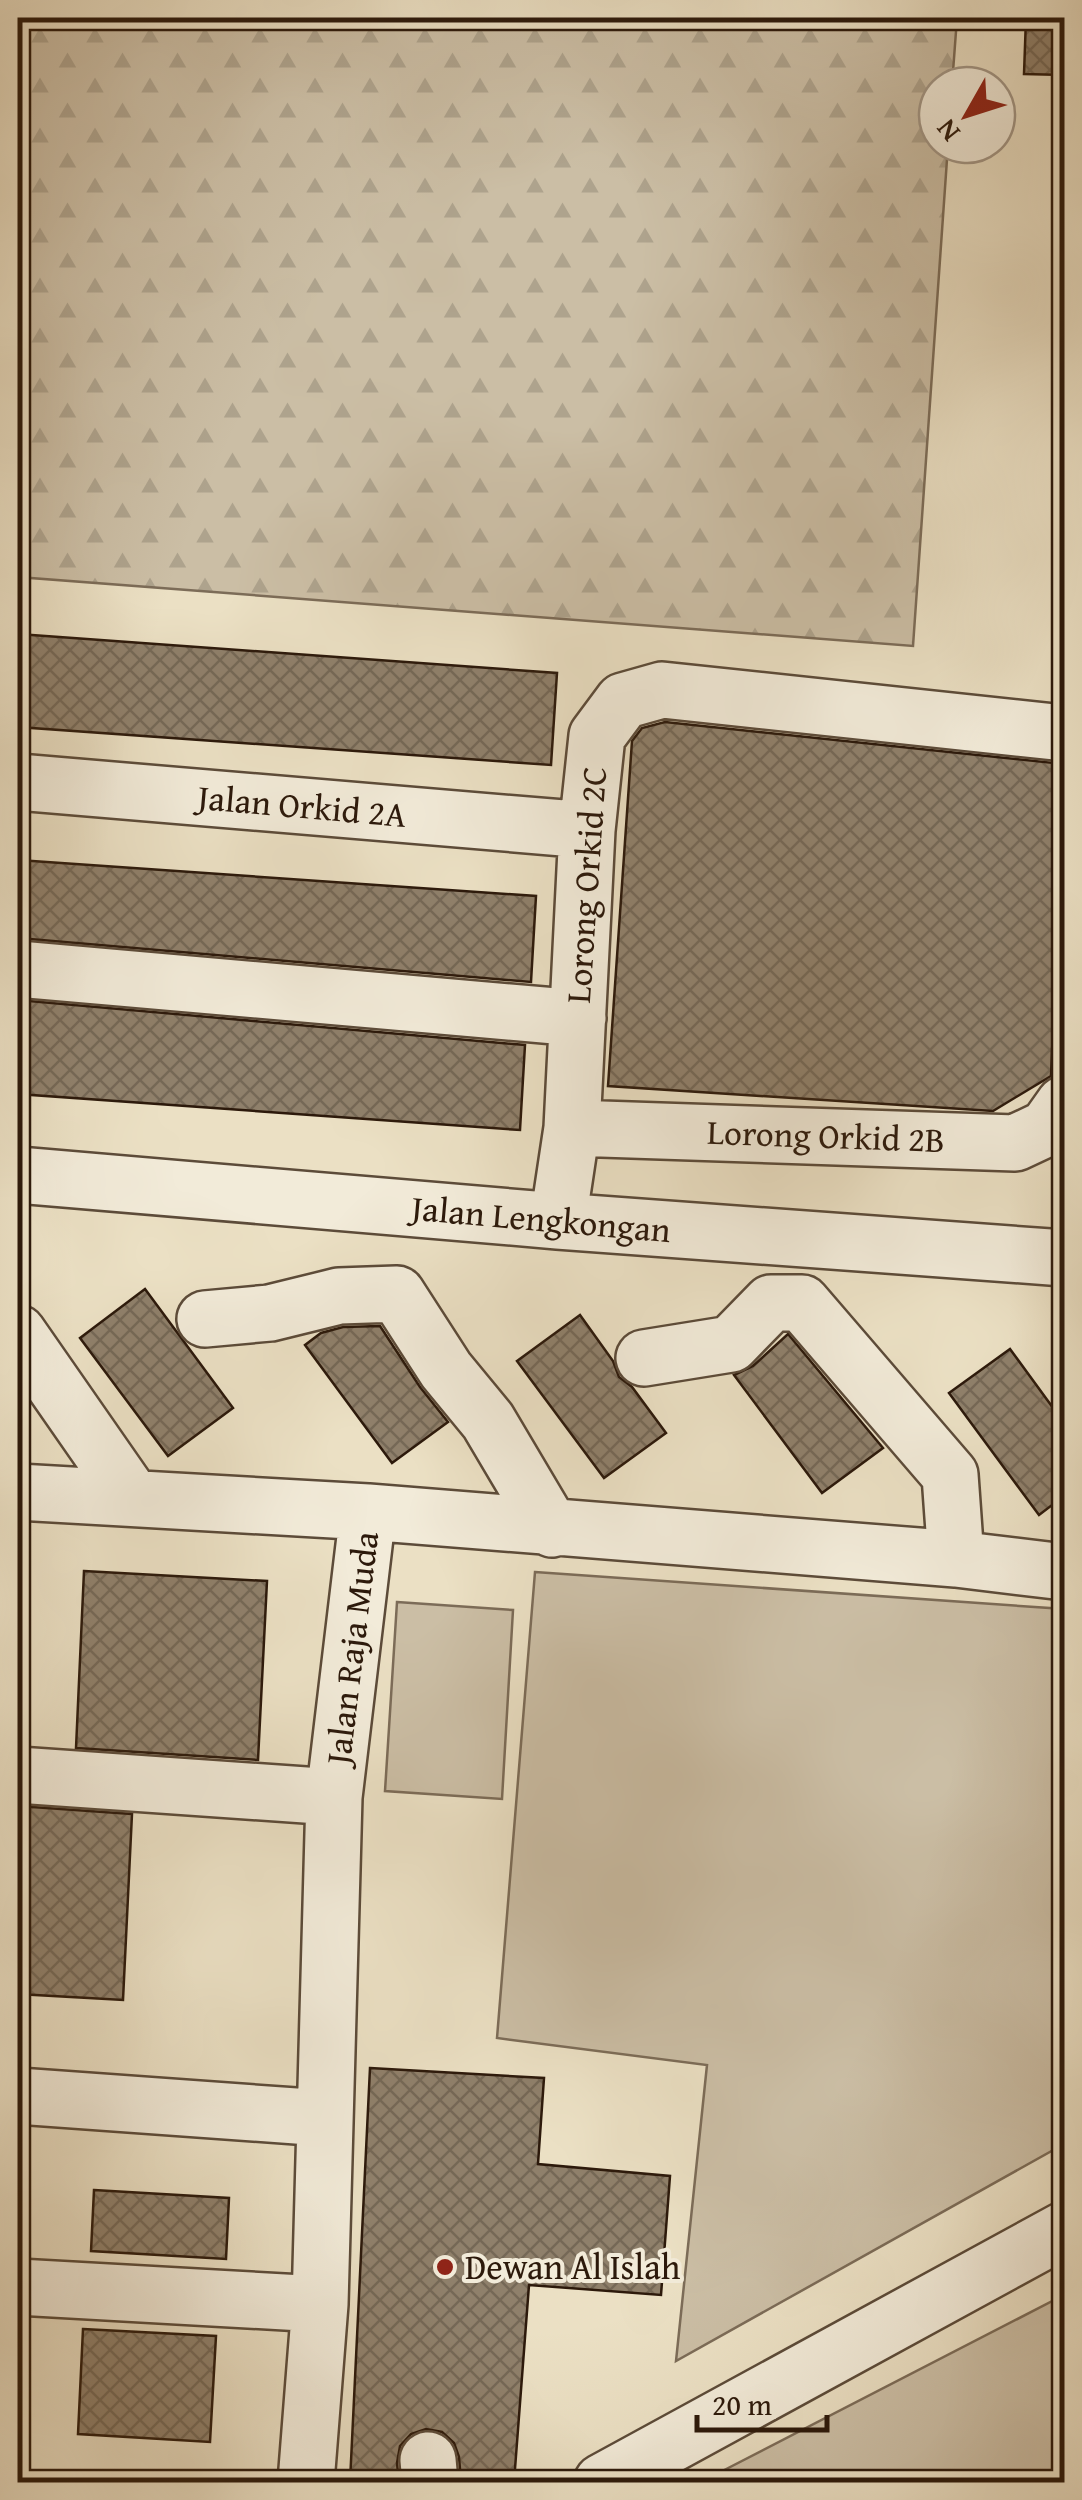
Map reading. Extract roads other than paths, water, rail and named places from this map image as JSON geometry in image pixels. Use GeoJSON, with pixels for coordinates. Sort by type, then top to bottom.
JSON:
{"type":"FeatureCollection","features":[{"type":"Feature","properties":{"kind":"street","name":"Lorong Orkid 2C"},"geometry":{"type":"LineString","coordinates":[[558,1221],[572,1128],[587,830],[597,736],[624,701],[662,690],[1064,734]]}},
{"type":"Feature","properties":{"kind":"street","name":"Jalan Orkid 2A"},"geometry":{"type":"LineString","coordinates":[[18,782],[587,830]]}},
{"type":"Feature","properties":{"kind":"street"},"geometry":{"type":"LineString","coordinates":[[18,969],[578,1018]]}},
{"type":"Feature","properties":{"kind":"street","name":"Lorong Orkid 2B"},"geometry":{"type":"LineString","coordinates":[[572,1128],[1015,1143],[1047,1128],[1064,1104]]}},
{"type":"Feature","properties":{"kind":"street","name":"Jalan Lengkongan"},"geometry":{"type":"LineString","coordinates":[[18,1175],[558,1221],[1064,1258]]}},
{"type":"Feature","properties":{"kind":"street"},"geometry":{"type":"LineString","coordinates":[[204,1319],[270,1313],[339,1296],[397,1294],[446,1370],[488,1422],[552,1529]]}},
{"type":"Feature","properties":{"kind":"street"},"geometry":{"type":"LineString","coordinates":[[644,1358],[732,1344],[772,1303],[802,1303],[950,1475],[956,1559]]}},
{"type":"Feature","properties":{"kind":"street"},"geometry":{"type":"LineString","coordinates":[[18,1332],[132,1497]]}},
{"type":"Feature","properties":{"kind":"street"},"geometry":{"type":"LineString","coordinates":[[18,1492],[368,1512]]}},
{"type":"Feature","properties":{"kind":"street","name":"Jalan Raja Muda"},"geometry":{"type":"LineString","coordinates":[[306,2482],[320,2304],[334,1797],[368,1512],[956,1559],[1064,1572]]}},
{"type":"Feature","properties":{"kind":"street"},"geometry":{"type":"LineString","coordinates":[[18,1775],[334,1797]]}},
{"type":"Feature","properties":{"kind":"street"},"geometry":{"type":"LineString","coordinates":[[18,2096],[324,2118]]}},
{"type":"Feature","properties":{"kind":"street"},"geometry":{"type":"LineString","coordinates":[[602,2482],[1064,2230]]}},
{"type":"Feature","properties":{"kind":"street"},"geometry":{"type":"LineString","coordinates":[[18,2287],[320,2304]]}},
{"type":"Feature","properties":{"kind":"place","name":"Dewan Al Islah"},"geometry":{"type":"Point","coordinates":[445,2267]}}]}
